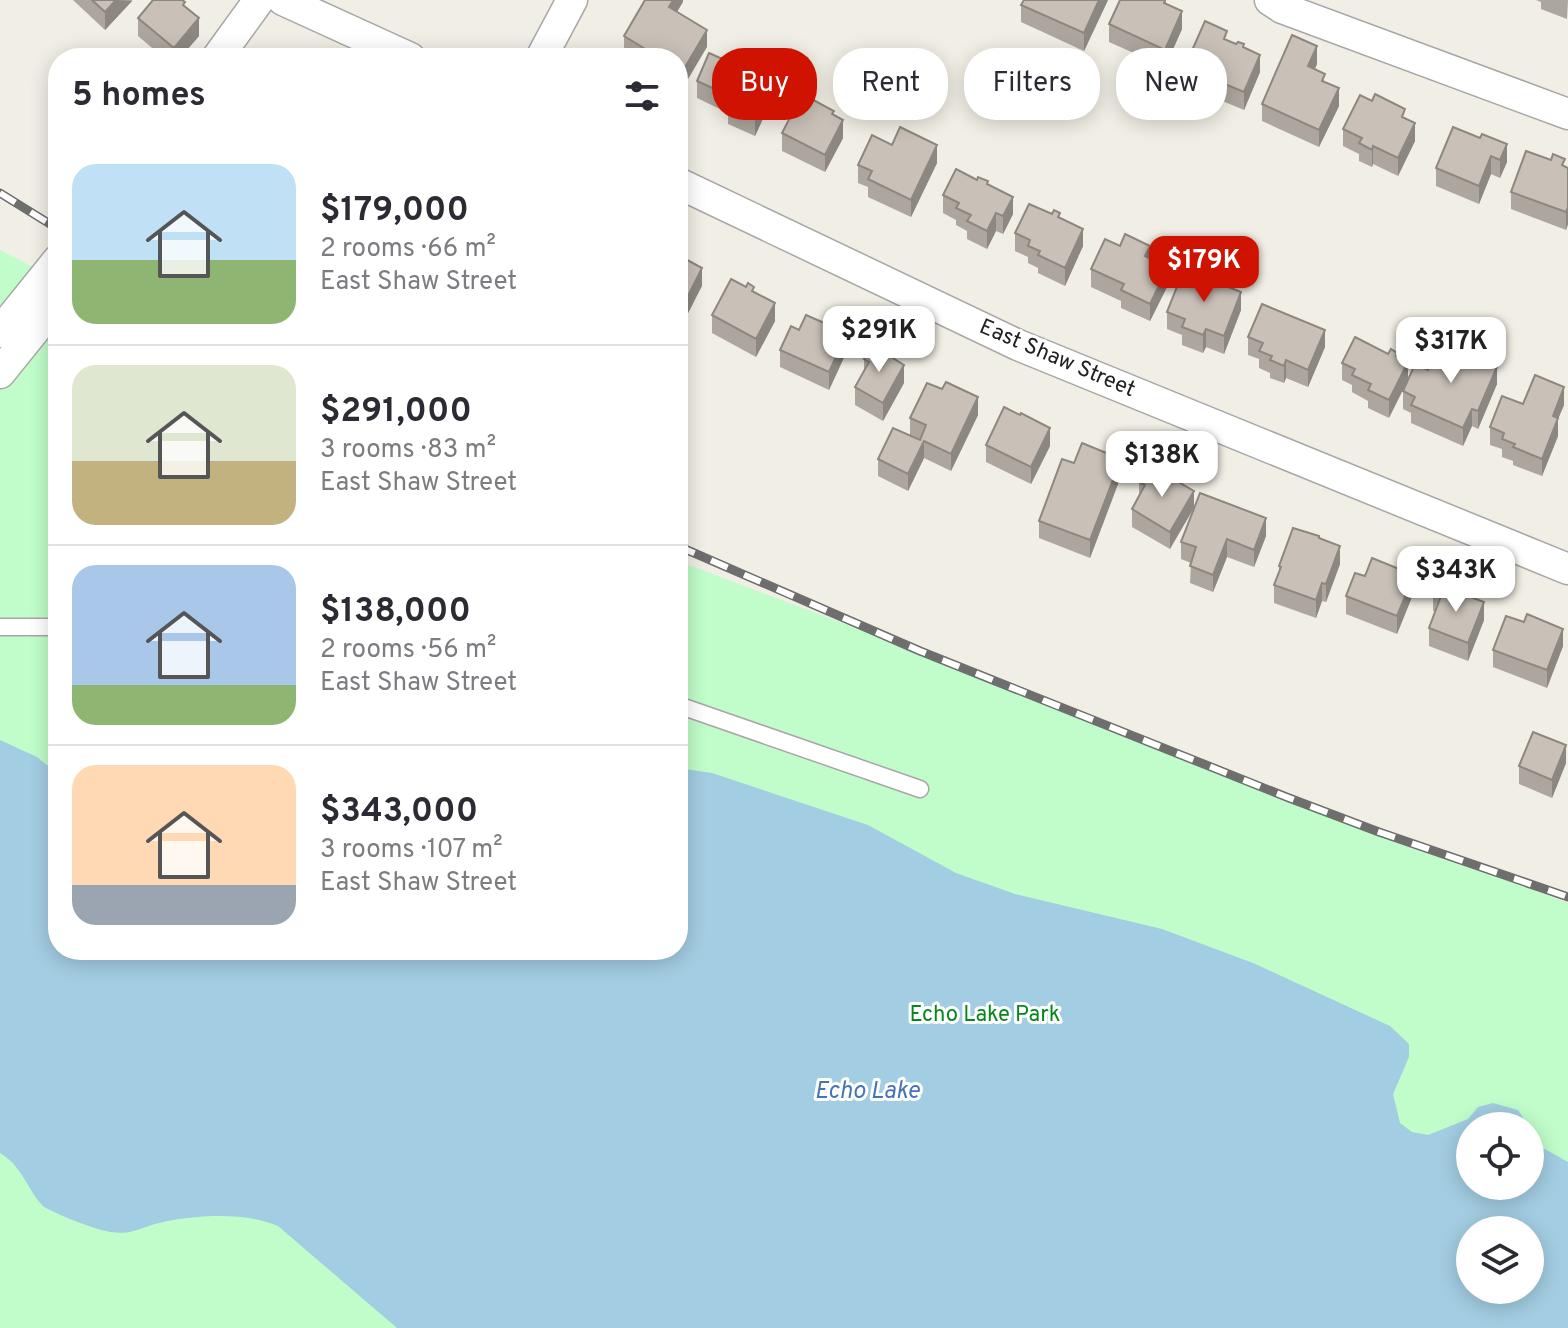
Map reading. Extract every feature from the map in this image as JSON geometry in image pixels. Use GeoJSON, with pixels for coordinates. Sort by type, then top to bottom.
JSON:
{"type":"FeatureCollection","features":[{"type":"Feature","properties":{"kind":"street"},"geometry":{"type":"LineString","coordinates":[[224,48],[259,0]]}},
{"type":"Feature","properties":{"kind":"street"},"geometry":{"type":"LineString","coordinates":[[283,0],[388,48]]}},
{"type":"Feature","properties":{"kind":"street"},"geometry":{"type":"LineString","coordinates":[[546,48],[572,0]]}},
{"type":"Feature","properties":{"kind":"street"},"geometry":{"type":"LineString","coordinates":[[1270,0],[1282,8],[1568,114]]}},
{"type":"Feature","properties":{"kind":"street","name":"East Shaw Street"},"geometry":{"type":"LineString","coordinates":[[688,188],[1018,345],[1568,569]]}},
{"type":"Feature","properties":{"kind":"street"},"geometry":{"type":"LineString","coordinates":[[0,332],[48,272]]}},
{"type":"Feature","properties":{"kind":"street"},"geometry":{"type":"LineString","coordinates":[[0,373],[48,313]]}},
{"type":"Feature","properties":{"kind":"lane"},"geometry":{"type":"LineString","coordinates":[[0,627],[48,627]]}},
{"type":"Feature","properties":{"kind":"lane"},"geometry":{"type":"LineString","coordinates":[[688,708],[920,789]]}},
{"type":"Feature","properties":{"kind":"green space","name":"Echo Lake"},"geometry":{"type":"Polygon","coordinates":[[[0,250],[48,275],[48,960],[688,960],[688,565],[1568,903],[1568,1328],[0,1328],[0,250]]]}},
{"type":"Feature","properties":{"kind":"water","name":"Echo Lake"},"geometry":{"type":"Polygon","coordinates":[[[0,740],[37,757],[48,766],[48,960],[688,960],[688,769],[712,773],[868,825],[956,873],[1015,894],[1162,929],[1253,963],[1390,1026],[1409,1044],[1409,1057],[1393,1094],[1400,1123],[1412,1132],[1428,1135],[1456,1124],[1456,1200],[1544,1200],[1544,1149],[1568,1162],[1568,1328],[397,1328],[278,1226],[251,1218],[206,1216],[163,1222],[132,1232],[109,1232],[42,1205],[19,1170],[0,1153],[0,740]]]}},
{"type":"Feature","properties":{"kind":"water","name":"Echo Lake"},"geometry":{"type":"Polygon","coordinates":[[[1493,1103],[1519,1112],[1474,1112],[1478,1107],[1493,1103]]]}},
{"type":"Feature","properties":{"kind":"building"},"geometry":{"type":"Polygon","coordinates":[[[92,0],[116,0],[105,12],[92,0]]]}},
{"type":"Feature","properties":{"kind":"building"},"geometry":{"type":"Polygon","coordinates":[[[153,0],[182,0],[185,2],[183,5],[199,18],[174,48],[138,18],[153,0]]]}},
{"type":"Feature","properties":{"kind":"building"},"geometry":{"type":"Polygon","coordinates":[[[645,0],[673,0],[669,7],[707,30],[688,62],[688,48],[644,48],[624,36],[645,0]]]}},
{"type":"Feature","properties":{"kind":"building"},"geometry":{"type":"Polygon","coordinates":[[[1024,0],[1099,0],[1084,33],[1021,5],[1024,0]]]}},
{"type":"Feature","properties":{"kind":"building"},"geometry":{"type":"Polygon","coordinates":[[[1120,0],[1165,0],[1164,3],[1182,11],[1166,48],[1109,24],[1120,0]]]}},
{"type":"Feature","properties":{"kind":"building"},"geometry":{"type":"Polygon","coordinates":[[[1205,21],[1227,31],[1224,39],[1244,44],[1243,47],[1260,55],[1244,92],[1227,85],[1227,48],[1193,48],[1205,21]]]}},
{"type":"Feature","properties":{"kind":"building"},"geometry":{"type":"Polygon","coordinates":[[[1292,35],[1317,46],[1308,66],[1325,74],[1322,81],[1339,88],[1319,130],[1262,104],[1292,35]]]}},
{"type":"Feature","properties":{"kind":"building"},"geometry":{"type":"Polygon","coordinates":[[[709,53],[712,54],[712,88],[697,81],[709,53]]]}},
{"type":"Feature","properties":{"kind":"building"},"geometry":{"type":"Polygon","coordinates":[[[1375,94],[1405,109],[1402,117],[1415,123],[1398,158],[1373,146],[1372,150],[1359,143],[1362,138],[1343,129],[1360,95],[1372,101],[1375,94]]]}},
{"type":"Feature","properties":{"kind":"building"},"geometry":{"type":"Polygon","coordinates":[[[817,102],[833,110],[833,120],[843,120],[825,155],[782,133],[789,120],[817,120],[817,102]]]}},
{"type":"Feature","properties":{"kind":"building"},"geometry":{"type":"Polygon","coordinates":[[[900,127],[937,145],[911,200],[868,179],[872,171],[858,165],[872,135],[892,145],[900,127]]]}},
{"type":"Feature","properties":{"kind":"building"},"geometry":{"type":"Polygon","coordinates":[[[1453,127],[1507,144],[1500,160],[1491,156],[1479,186],[1436,168],[1453,127]]]}},
{"type":"Feature","properties":{"kind":"building"},"geometry":{"type":"Polygon","coordinates":[[[1526,151],[1551,160],[1553,154],[1565,159],[1562,165],[1568,168],[1566,212],[1511,192],[1526,151]]]}},
{"type":"Feature","properties":{"kind":"building"},"geometry":{"type":"Polygon","coordinates":[[[956,169],[977,180],[978,177],[988,181],[987,184],[1013,197],[1003,216],[996,213],[987,231],[967,221],[971,215],[956,208],[959,203],[943,195],[956,169]]]}},
{"type":"Feature","properties":{"kind":"building"},"geometry":{"type":"Polygon","coordinates":[[[1029,204],[1052,214],[1054,210],[1060,213],[1058,217],[1083,229],[1065,268],[1038,255],[1040,251],[1028,246],[1030,240],[1015,233],[1029,204]]]}},
{"type":"Feature","properties":{"kind":"building"},"geometry":{"type":"Polygon","coordinates":[[[1125,234],[1150,246],[1145,256],[1168,267],[1150,304],[1121,290],[1124,284],[1091,269],[1105,239],[1120,246],[1125,234]]]}},
{"type":"Feature","properties":{"kind":"building"},"geometry":{"type":"Polygon","coordinates":[[[688,260],[702,268],[688,296],[688,260]]]}},
{"type":"Feature","properties":{"kind":"building"},"geometry":{"type":"Polygon","coordinates":[[[1184,269],[1241,292],[1224,336],[1206,329],[1203,335],[1182,327],[1185,319],[1167,312],[1184,269]]]}},
{"type":"Feature","properties":{"kind":"building"},"geometry":{"type":"Polygon","coordinates":[[[731,279],[746,287],[748,283],[754,287],[752,291],[775,303],[756,339],[712,315],[731,279]]]}},
{"type":"Feature","properties":{"kind":"building"},"geometry":{"type":"Polygon","coordinates":[[[1262,304],[1325,330],[1308,370],[1286,360],[1284,366],[1270,360],[1272,356],[1259,351],[1263,343],[1248,337],[1262,304]]]}},
{"type":"Feature","properties":{"kind":"building"},"geometry":{"type":"Polygon","coordinates":[[[806,315],[847,333],[829,372],[780,350],[791,326],[799,330],[806,315]]]}},
{"type":"Feature","properties":{"kind":"building"},"geometry":{"type":"Polygon","coordinates":[[[1355,337],[1388,354],[1391,349],[1397,353],[1396,356],[1408,362],[1389,400],[1368,390],[1371,384],[1352,375],[1355,369],[1342,363],[1355,337]]]}},
{"type":"Feature","properties":{"kind":"building"},"geometry":{"type":"Polygon","coordinates":[[[1441,342],[1497,367],[1478,411],[1472,409],[1463,428],[1411,405],[1415,397],[1403,391],[1415,364],[1428,370],[1441,342]]]}},
{"type":"Feature","properties":{"kind":"building"},"geometry":{"type":"Polygon","coordinates":[[[872,345],[904,365],[883,403],[855,387],[869,362],[864,359],[872,345]]]}},
{"type":"Feature","properties":{"kind":"building"},"geometry":{"type":"Polygon","coordinates":[[[1535,375],[1564,387],[1553,416],[1558,418],[1542,459],[1513,447],[1515,444],[1502,439],[1504,433],[1490,427],[1502,396],[1523,404],[1535,375]]]}},
{"type":"Feature","properties":{"kind":"building"},"geometry":{"type":"Polygon","coordinates":[[[946,382],[978,397],[951,454],[924,441],[908,474],[878,459],[893,428],[920,440],[926,425],[910,418],[927,383],[942,389],[946,382]]]}},
{"type":"Feature","properties":{"kind":"building"},"geometry":{"type":"Polygon","coordinates":[[[1004,407],[1050,428],[1031,467],[986,445],[1004,407]]]}},
{"type":"Feature","properties":{"kind":"building"},"geometry":{"type":"Polygon","coordinates":[[[1082,443],[1121,459],[1090,540],[1039,521],[1062,459],[1074,463],[1082,443]]]}},
{"type":"Feature","properties":{"kind":"building"},"geometry":{"type":"Polygon","coordinates":[[[1149,465],[1194,491],[1170,532],[1132,509],[1145,485],[1139,482],[1149,465]]]}},
{"type":"Feature","properties":{"kind":"building"},"geometry":{"type":"Polygon","coordinates":[[[1200,493],[1266,518],[1254,550],[1227,539],[1213,575],[1190,566],[1196,547],[1181,542],[1200,493]]]}},
{"type":"Feature","properties":{"kind":"building"},"geometry":{"type":"Polygon","coordinates":[[[1293,528],[1340,546],[1326,584],[1322,583],[1316,600],[1274,585],[1293,528]]]}},
{"type":"Feature","properties":{"kind":"building"},"geometry":{"type":"Polygon","coordinates":[[[1372,558],[1414,575],[1397,616],[1346,596],[1355,573],[1365,576],[1372,558]]]}},
{"type":"Feature","properties":{"kind":"building"},"geometry":{"type":"Polygon","coordinates":[[[1437,584],[1484,602],[1468,643],[1429,628],[1441,596],[1433,593],[1437,584]]]}},
{"type":"Feature","properties":{"kind":"building"},"geometry":{"type":"Polygon","coordinates":[[[1527,614],[1563,629],[1547,670],[1493,650],[1506,616],[1524,622],[1527,614]]]}},
{"type":"Feature","properties":{"kind":"building"},"geometry":{"type":"Polygon","coordinates":[[[1533,732],[1566,745],[1552,780],[1519,766],[1533,732]]]}},
{"type":"Feature","properties":{"kind":"railway"},"geometry":{"type":"LineString","coordinates":[[0,193],[48,223]]}},
{"type":"Feature","properties":{"kind":"railway"},"geometry":{"type":"LineString","coordinates":[[688,550],[920,651],[1289,798],[1568,897]]}},
{"type":"Feature","properties":{"kind":"park label","name":"Echo Lake Park"},"geometry":{"type":"Point","coordinates":[985,1015]}}]}
